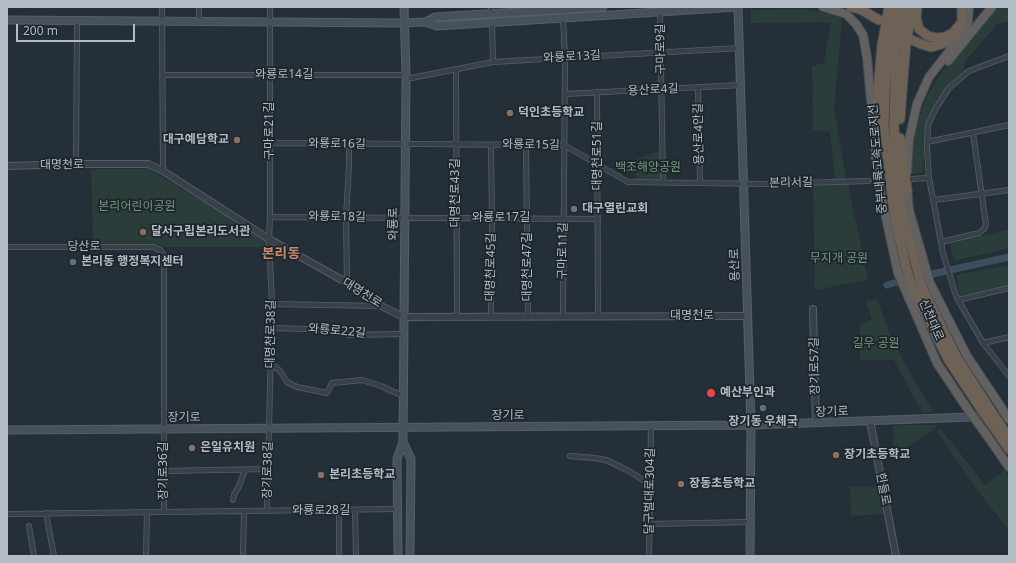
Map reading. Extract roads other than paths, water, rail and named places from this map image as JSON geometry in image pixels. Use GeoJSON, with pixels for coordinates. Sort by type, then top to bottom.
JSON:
{"type":"FeatureCollection","features":[{"type":"Feature","properties":{"kind":"highway","name":"신천대로"},"geometry":{"type":"LineString","coordinates":[[823,7],[846,14],[856,24],[863,35],[867,57],[879,186],[898,273],[918,289],[968,356],[1009,420]]}},
{"type":"Feature","properties":{"kind":"highway"},"geometry":{"type":"LineString","coordinates":[[851,7],[862,10],[879,20]]}},
{"type":"Feature","properties":{"kind":"highway"},"geometry":{"type":"LineString","coordinates":[[876,163],[877,102],[881,52],[889,7]]}},
{"type":"Feature","properties":{"kind":"highway","name":"중부내륙고속도로지선"},"geometry":{"type":"LineString","coordinates":[[896,7],[888,48],[884,93],[884,126],[894,214],[916,269]]}},
{"type":"Feature","properties":{"kind":"highway","name":"중부내륙고속도로지선"},"geometry":{"type":"LineString","coordinates":[[905,7],[896,50],[894,126],[896,161],[902,213],[916,269],[918,289],[948,359],[997,426],[1009,449]]}},
{"type":"Feature","properties":{"kind":"highway"},"geometry":{"type":"LineString","coordinates":[[907,190],[899,132],[906,42],[913,7]]}},
{"type":"Feature","properties":{"kind":"highway"},"geometry":{"type":"LineString","coordinates":[[917,7],[916,18],[918,29],[928,36],[937,38],[953,33],[958,28],[962,22],[962,7]]}},
{"type":"Feature","properties":{"kind":"highway"},"geometry":{"type":"LineString","coordinates":[[910,38],[921,44],[932,47],[954,39],[962,30],[966,20],[968,7]]}},
{"type":"Feature","properties":{"kind":"highway"},"geometry":{"type":"LineString","coordinates":[[922,93],[929,77],[965,31],[968,21],[968,7]]}},
{"type":"Feature","properties":{"kind":"highway"},"geometry":{"type":"LineString","coordinates":[[922,93],[992,7]]}},
{"type":"Feature","properties":{"kind":"highway","name":"신천대로"},"geometry":{"type":"LineString","coordinates":[[922,93],[912,121],[909,140],[907,190],[918,289],[937,363],[969,412],[1009,467]]}},
{"type":"Feature","properties":{"kind":"highway","name":"중부내륙고속도로지선"},"geometry":{"type":"LineString","coordinates":[[997,426],[1009,438]]}},
{"type":"Feature","properties":{"kind":"main road","name":"와룡로"},"geometry":{"type":"LineString","coordinates":[[398,556],[397,458],[403,442],[406,77],[404,7]]}},
{"type":"Feature","properties":{"kind":"main road"},"geometry":{"type":"LineString","coordinates":[[425,22],[435,17],[491,10],[603,7]]}},
{"type":"Feature","properties":{"kind":"main road"},"geometry":{"type":"LineString","coordinates":[[7,20],[425,22],[437,26],[737,7]]}},
{"type":"Feature","properties":{"kind":"main road","name":"용산로"},"geometry":{"type":"LineString","coordinates":[[737,7],[740,48],[751,425],[750,556]]}},
{"type":"Feature","properties":{"kind":"main road","name":"장기로"},"geometry":{"type":"LineString","coordinates":[[7,430],[751,425],[972,417],[1009,413]]}},
{"type":"Feature","properties":{"kind":"main road","name":"와룡로"},"geometry":{"type":"LineString","coordinates":[[403,442],[411,459],[410,556]]}},
{"type":"Feature","properties":{"kind":"street"},"geometry":{"type":"LineString","coordinates":[[162,7],[163,171]]}},
{"type":"Feature","properties":{"kind":"street"},"geometry":{"type":"LineString","coordinates":[[199,7],[199,22]]}},
{"type":"Feature","properties":{"kind":"street","name":"구마로21길"},"geometry":{"type":"LineString","coordinates":[[269,239],[270,7]]}},
{"type":"Feature","properties":{"kind":"street","name":"구마로9길"},"geometry":{"type":"LineString","coordinates":[[660,11],[663,182]]}},
{"type":"Feature","properties":{"kind":"street","name":"구마로11길"},"geometry":{"type":"LineString","coordinates":[[563,17],[565,58],[563,316]]}},
{"type":"Feature","properties":{"kind":"street"},"geometry":{"type":"LineString","coordinates":[[76,20],[76,164]]}},
{"type":"Feature","properties":{"kind":"street"},"geometry":{"type":"LineString","coordinates":[[492,22],[493,62]]}},
{"type":"Feature","properties":{"kind":"street","name":"와룡로13길"},"geometry":{"type":"LineString","coordinates":[[406,77],[493,62],[740,48]]}},
{"type":"Feature","properties":{"kind":"street"},"geometry":{"type":"LineString","coordinates":[[1009,56],[969,71],[949,88],[936,108],[928,125],[927,142],[929,178],[943,252],[952,284],[958,300],[984,343],[1009,376]]}},
{"type":"Feature","properties":{"kind":"street","name":"대명천로43길"},"geometry":{"type":"LineString","coordinates":[[456,69],[457,317]]}},
{"type":"Feature","properties":{"kind":"street","name":"와룡로14길"},"geometry":{"type":"LineString","coordinates":[[162,75],[406,77]]}},
{"type":"Feature","properties":{"kind":"street","name":"용산로4길"},"geometry":{"type":"LineString","coordinates":[[565,94],[741,85]]}},
{"type":"Feature","properties":{"kind":"street","name":"용산로4안길"},"geometry":{"type":"LineString","coordinates":[[698,87],[700,182]]}},
{"type":"Feature","properties":{"kind":"street","name":"대명천로51길"},"geometry":{"type":"LineString","coordinates":[[598,92],[598,316]]}},
{"type":"Feature","properties":{"kind":"street"},"geometry":{"type":"LineString","coordinates":[[927,142],[1009,125]]}},
{"type":"Feature","properties":{"kind":"street"},"geometry":{"type":"LineString","coordinates":[[941,242],[979,233],[986,225],[973,132]]}},
{"type":"Feature","properties":{"kind":"street","name":"와룡로16길"},"geometry":{"type":"LineString","coordinates":[[270,143],[405,145]]}},
{"type":"Feature","properties":{"kind":"street"},"geometry":{"type":"LineString","coordinates":[[347,283],[346,217],[350,165],[349,144]]}},
{"type":"Feature","properties":{"kind":"street","name":"와룡로15길"},"geometry":{"type":"LineString","coordinates":[[405,145],[564,145],[628,182],[744,183]]}},
{"type":"Feature","properties":{"kind":"street","name":"대명천로45길"},"geometry":{"type":"LineString","coordinates":[[491,145],[491,317]]}},
{"type":"Feature","properties":{"kind":"street","name":"대명천로47길"},"geometry":{"type":"LineString","coordinates":[[526,145],[528,316]]}},
{"type":"Feature","properties":{"kind":"street","name":"대명천로"},"geometry":{"type":"LineString","coordinates":[[7,166],[148,164],[163,171],[269,239],[404,317],[747,316]]}},
{"type":"Feature","properties":{"kind":"street"},"geometry":{"type":"LineString","coordinates":[[912,179],[929,178]]}},
{"type":"Feature","properties":{"kind":"street","name":"본리서길"},"geometry":{"type":"LineString","coordinates":[[744,183],[868,181]]}},
{"type":"Feature","properties":{"kind":"street"},"geometry":{"type":"LineString","coordinates":[[934,200],[1009,190]]}},
{"type":"Feature","properties":{"kind":"street","name":"와룡로18길"},"geometry":{"type":"LineString","coordinates":[[270,217],[405,218]]}},
{"type":"Feature","properties":{"kind":"street","name":"와룡로17길"},"geometry":{"type":"LineString","coordinates":[[405,218],[598,219]]}},
{"type":"Feature","properties":{"kind":"street","name":"대명천로38길"},"geometry":{"type":"LineString","coordinates":[[268,428],[272,304],[269,239]]}},
{"type":"Feature","properties":{"kind":"street","name":"당산로"},"geometry":{"type":"LineString","coordinates":[[7,247],[153,247],[160,250]]}},
{"type":"Feature","properties":{"kind":"street","name":"장기로36길"},"geometry":{"type":"LineString","coordinates":[[160,250],[164,256],[164,512]]}},
{"type":"Feature","properties":{"kind":"street"},"geometry":{"type":"LineString","coordinates":[[958,300],[1009,288]]}},
{"type":"Feature","properties":{"kind":"street"},"geometry":{"type":"LineString","coordinates":[[272,304],[383,306]]}},
{"type":"Feature","properties":{"kind":"street","name":"장기로57길"},"geometry":{"type":"LineString","coordinates":[[813,309],[816,423]]}},
{"type":"Feature","properties":{"kind":"street","name":"와룡로22길"},"geometry":{"type":"LineString","coordinates":[[271,328],[345,330],[348,335],[404,334]]}},
{"type":"Feature","properties":{"kind":"street"},"geometry":{"type":"LineString","coordinates":[[984,343],[1009,337]]}},
{"type":"Feature","properties":{"kind":"street"},"geometry":{"type":"LineString","coordinates":[[270,362],[281,372],[286,382],[297,387],[327,393],[332,383],[362,380],[381,386],[403,396]]}},
{"type":"Feature","properties":{"kind":"street","name":"한들로"},"geometry":{"type":"LineString","coordinates":[[870,421],[896,556]]}},
{"type":"Feature","properties":{"kind":"street","name":"달구벌대로304길"},"geometry":{"type":"LineString","coordinates":[[649,556],[651,426]]}},
{"type":"Feature","properties":{"kind":"street","name":"장기로38길"},"geometry":{"type":"LineString","coordinates":[[267,511],[268,428]]}},
{"type":"Feature","properties":{"kind":"street"},"geometry":{"type":"LineString","coordinates":[[570,456],[606,460],[629,471],[649,484]]}},
{"type":"Feature","properties":{"kind":"street"},"geometry":{"type":"LineString","coordinates":[[164,471],[268,469]]}},
{"type":"Feature","properties":{"kind":"street"},"geometry":{"type":"LineString","coordinates":[[233,500],[245,470]]}},
{"type":"Feature","properties":{"kind":"street","name":"와룡로28길"},"geometry":{"type":"LineString","coordinates":[[7,514],[355,511],[397,509]]}},
{"type":"Feature","properties":{"kind":"street"},"geometry":{"type":"LineString","coordinates":[[339,511],[339,556]]}},
{"type":"Feature","properties":{"kind":"street"},"geometry":{"type":"LineString","coordinates":[[355,511],[356,556]]}},
{"type":"Feature","properties":{"kind":"street"},"geometry":{"type":"LineString","coordinates":[[146,512],[146,556]]}},
{"type":"Feature","properties":{"kind":"street"},"geometry":{"type":"LineString","coordinates":[[243,556],[244,512]]}},
{"type":"Feature","properties":{"kind":"street"},"geometry":{"type":"LineString","coordinates":[[46,513],[54,556]]}},
{"type":"Feature","properties":{"kind":"street"},"geometry":{"type":"LineString","coordinates":[[649,524],[750,522]]}},
{"type":"Feature","properties":{"kind":"street"},"geometry":{"type":"LineString","coordinates":[[29,526],[34,556]]}},
{"type":"Feature","properties":{"kind":"waterway"},"geometry":{"type":"LineString","coordinates":[[923,276],[1009,257]]}},
{"type":"Feature","properties":{"kind":"waterway"},"geometry":{"type":"LineString","coordinates":[[887,285],[905,280]]}},
{"type":"Feature","properties":{"kind":"tunnel"},"geometry":{"type":"LineString","coordinates":[[868,181],[891,180]]}},
{"type":"Feature","properties":{"kind":"place","name":"덕인초등학교"},"geometry":{"type":"Point","coordinates":[510,113]}},
{"type":"Feature","properties":{"kind":"place","name":"대구예담학교"},"geometry":{"type":"Point","coordinates":[237,140]}},
{"type":"Feature","properties":{"kind":"place","name":"대구열린교회"},"geometry":{"type":"Point","coordinates":[574,209]}},
{"type":"Feature","properties":{"kind":"place","name":"달서구립본리도서관"},"geometry":{"type":"Point","coordinates":[143,232]}},
{"type":"Feature","properties":{"kind":"place","name":"본리동 행정복지센터"},"geometry":{"type":"Point","coordinates":[73,262]}},
{"type":"Feature","properties":{"kind":"place","name":"예산부인과"},"geometry":{"type":"Point","coordinates":[711,393]}},
{"type":"Feature","properties":{"kind":"place","name":"장기동 우체국"},"geometry":{"type":"Point","coordinates":[763,408]}},
{"type":"Feature","properties":{"kind":"place","name":"은일유치원"},"geometry":{"type":"Point","coordinates":[192,448]}},
{"type":"Feature","properties":{"kind":"place","name":"장기초등학교"},"geometry":{"type":"Point","coordinates":[836,455]}},
{"type":"Feature","properties":{"kind":"place","name":"본리초등학교"},"geometry":{"type":"Point","coordinates":[321,475]}},
{"type":"Feature","properties":{"kind":"place","name":"장동초등학교"},"geometry":{"type":"Point","coordinates":[681,484]}},
{"type":"Feature","properties":{"kind":"district","name":"본리동"},"geometry":{"type":"Point","coordinates":[281,254]}},
{"type":"Feature","properties":{"kind":"park label","name":"백조해양공원"},"geometry":{"type":"Point","coordinates":[648,168]}},
{"type":"Feature","properties":{"kind":"park label","name":"본리어린이공원"},"geometry":{"type":"Point","coordinates":[137,207]}},
{"type":"Feature","properties":{"kind":"park label","name":"무지개 공원"},"geometry":{"type":"Point","coordinates":[839,259]}},
{"type":"Feature","properties":{"kind":"park label","name":"길우 공원"},"geometry":{"type":"Point","coordinates":[876,344]}}]}
